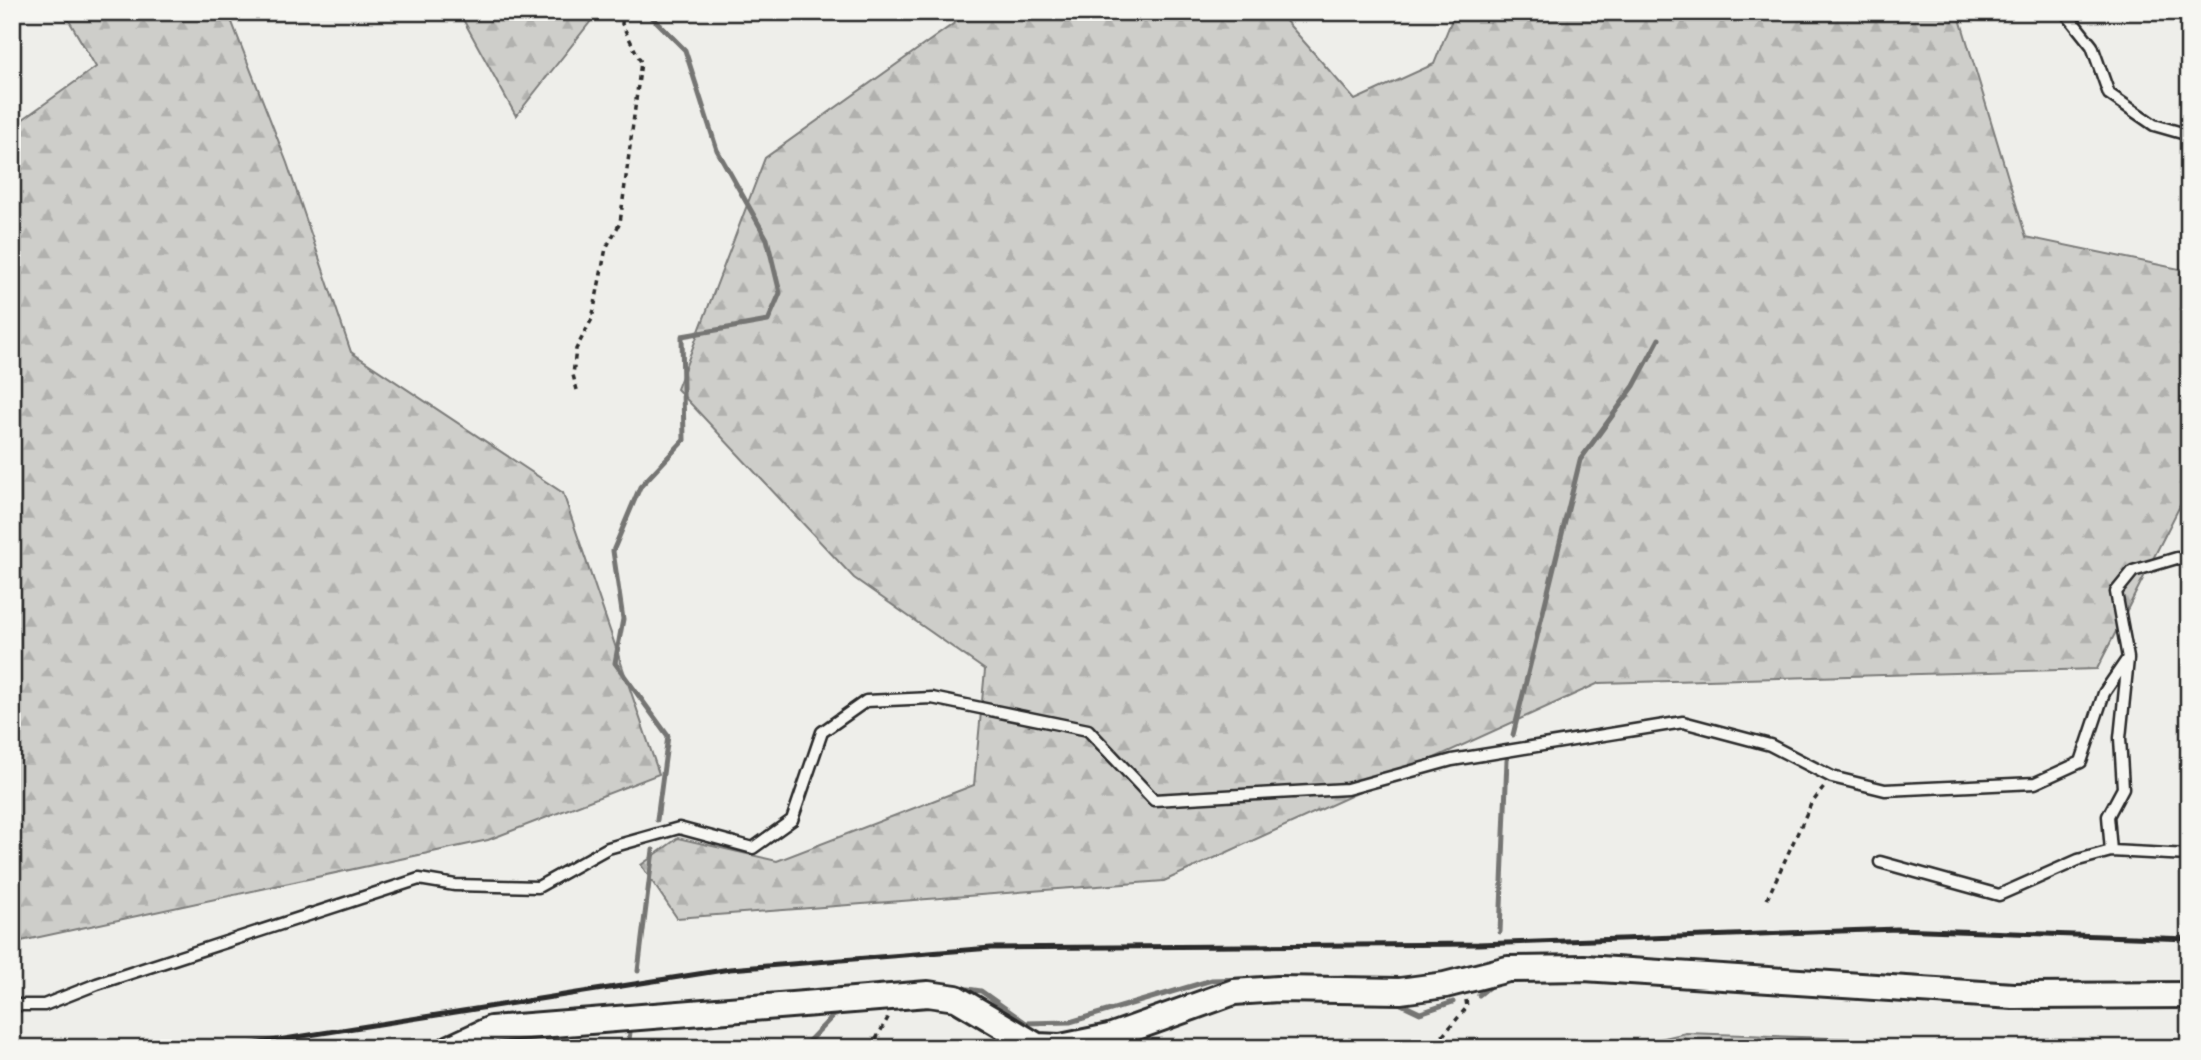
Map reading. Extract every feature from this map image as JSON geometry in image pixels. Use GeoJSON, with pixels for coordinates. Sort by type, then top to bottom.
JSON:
{"type":"FeatureCollection","features":[{"type":"Feature","properties":{"kind":"street"},"geometry":{"type":"LineString","coordinates":[[459,1045],[491,1029],[901,996],[956,998],[1037,1046],[1061,1047],[1108,1037],[1234,992],[1278,989],[1400,991],[1465,980],[1508,969],[1584,968],[2013,996],[2189,995]]}},
{"type":"Feature","properties":{"kind":"lane"},"geometry":{"type":"LineString","coordinates":[[2065,12],[2092,46],[2109,94],[2154,125],[2189,135]]}},
{"type":"Feature","properties":{"kind":"lane"},"geometry":{"type":"LineString","coordinates":[[2111,851],[2108,816],[2123,788],[2120,738],[2128,658],[2116,592],[2133,571],[2177,558],[2189,562]]}},
{"type":"Feature","properties":{"kind":"lane"},"geometry":{"type":"LineString","coordinates":[[12,1005],[44,1005],[97,984],[419,878],[455,885],[538,887],[608,848],[679,828],[753,848],[792,820],[822,732],[866,701],[932,698],[1088,730],[1154,800],[1347,789],[1452,760],[1683,722],[1770,745],[1832,777],[1885,790],[2035,783],[2081,762],[2104,692],[2128,658]]}},
{"type":"Feature","properties":{"kind":"lane"},"geometry":{"type":"LineString","coordinates":[[1880,862],[1999,895],[2078,860],[2111,851],[2189,855]]}},
{"type":"Feature","properties":{"kind":"path"},"geometry":{"type":"LineString","coordinates":[[577,390],[573,375],[576,349],[592,318],[606,248],[620,223],[642,62],[622,24],[623,12]]}},
{"type":"Feature","properties":{"kind":"path"},"geometry":{"type":"LineString","coordinates":[[1767,899],[1811,804],[1832,777]]}},
{"type":"Feature","properties":{"kind":"path"},"geometry":{"type":"LineString","coordinates":[[1405,1048],[1440,1039],[1467,1007],[1465,980]]}},
{"type":"Feature","properties":{"kind":"path"},"geometry":{"type":"LineString","coordinates":[[872,1048],[901,996]]}},
{"type":"Feature","properties":{"kind":"path"},"geometry":{"type":"LineString","coordinates":[[1225,1048],[1238,1043],[1250,1048]]}},
{"type":"Feature","properties":{"kind":"green space"},"geometry":{"type":"Polygon","coordinates":[[[64,12],[228,12],[287,163],[351,352],[563,493],[659,774],[488,840],[12,943],[12,127],[96,67],[64,12]]]}},
{"type":"Feature","properties":{"kind":"green space"},"geometry":{"type":"Polygon","coordinates":[[[459,12],[598,12],[516,116],[459,12]]]}},
{"type":"Feature","properties":{"kind":"green space"},"geometry":{"type":"Polygon","coordinates":[[[970,12],[1278,12],[1355,100],[1434,64],[1455,12],[1958,12],[2026,237],[2189,271],[2189,488],[2097,669],[1599,683],[1164,881],[677,918],[641,865],[678,838],[777,861],[974,785],[985,670],[854,578],[677,389],[765,158],[970,12]]]}},
{"type":"Feature","properties":{"kind":"green space"},"geometry":{"type":"Polygon","coordinates":[[[1686,1033],[1861,1039],[1895,1048],[1621,1048],[1686,1033]]]}},
{"type":"Feature","properties":{"kind":"waterway"},"geometry":{"type":"LineString","coordinates":[[647,12],[685,50],[717,150],[767,239],[780,293],[768,321],[682,336],[684,440],[640,487],[613,551],[623,619],[615,663],[668,736],[657,820]]}},
{"type":"Feature","properties":{"kind":"waterway"},"geometry":{"type":"LineString","coordinates":[[1513,735],[1580,460],[1634,386],[1659,339]]}},
{"type":"Feature","properties":{"kind":"waterway"},"geometry":{"type":"LineString","coordinates":[[1500,932],[1507,760]]}},
{"type":"Feature","properties":{"kind":"waterway"},"geometry":{"type":"LineString","coordinates":[[638,971],[653,850]]}},
{"type":"Feature","properties":{"kind":"waterway"},"geometry":{"type":"LineString","coordinates":[[1318,978],[1343,977]]}},
{"type":"Feature","properties":{"kind":"waterway"},"geometry":{"type":"LineString","coordinates":[[928,983],[981,991],[1026,1023],[1070,1022],[1212,980],[1245,979]]}},
{"type":"Feature","properties":{"kind":"waterway"},"geometry":{"type":"LineString","coordinates":[[1479,995],[1496,981]]}},
{"type":"Feature","properties":{"kind":"waterway"},"geometry":{"type":"LineString","coordinates":[[1401,1004],[1420,1013],[1453,1002]]}},
{"type":"Feature","properties":{"kind":"waterway"},"geometry":{"type":"LineString","coordinates":[[802,1048],[833,1016],[847,1011]]}},
{"type":"Feature","properties":{"kind":"waterway"},"geometry":{"type":"LineString","coordinates":[[628,1048],[630,1032]]}},
{"type":"Feature","properties":{"kind":"railway"},"geometry":{"type":"LineString","coordinates":[[227,1048],[730,969],[991,948],[1478,944],[1897,929],[2189,939]]}}]}
